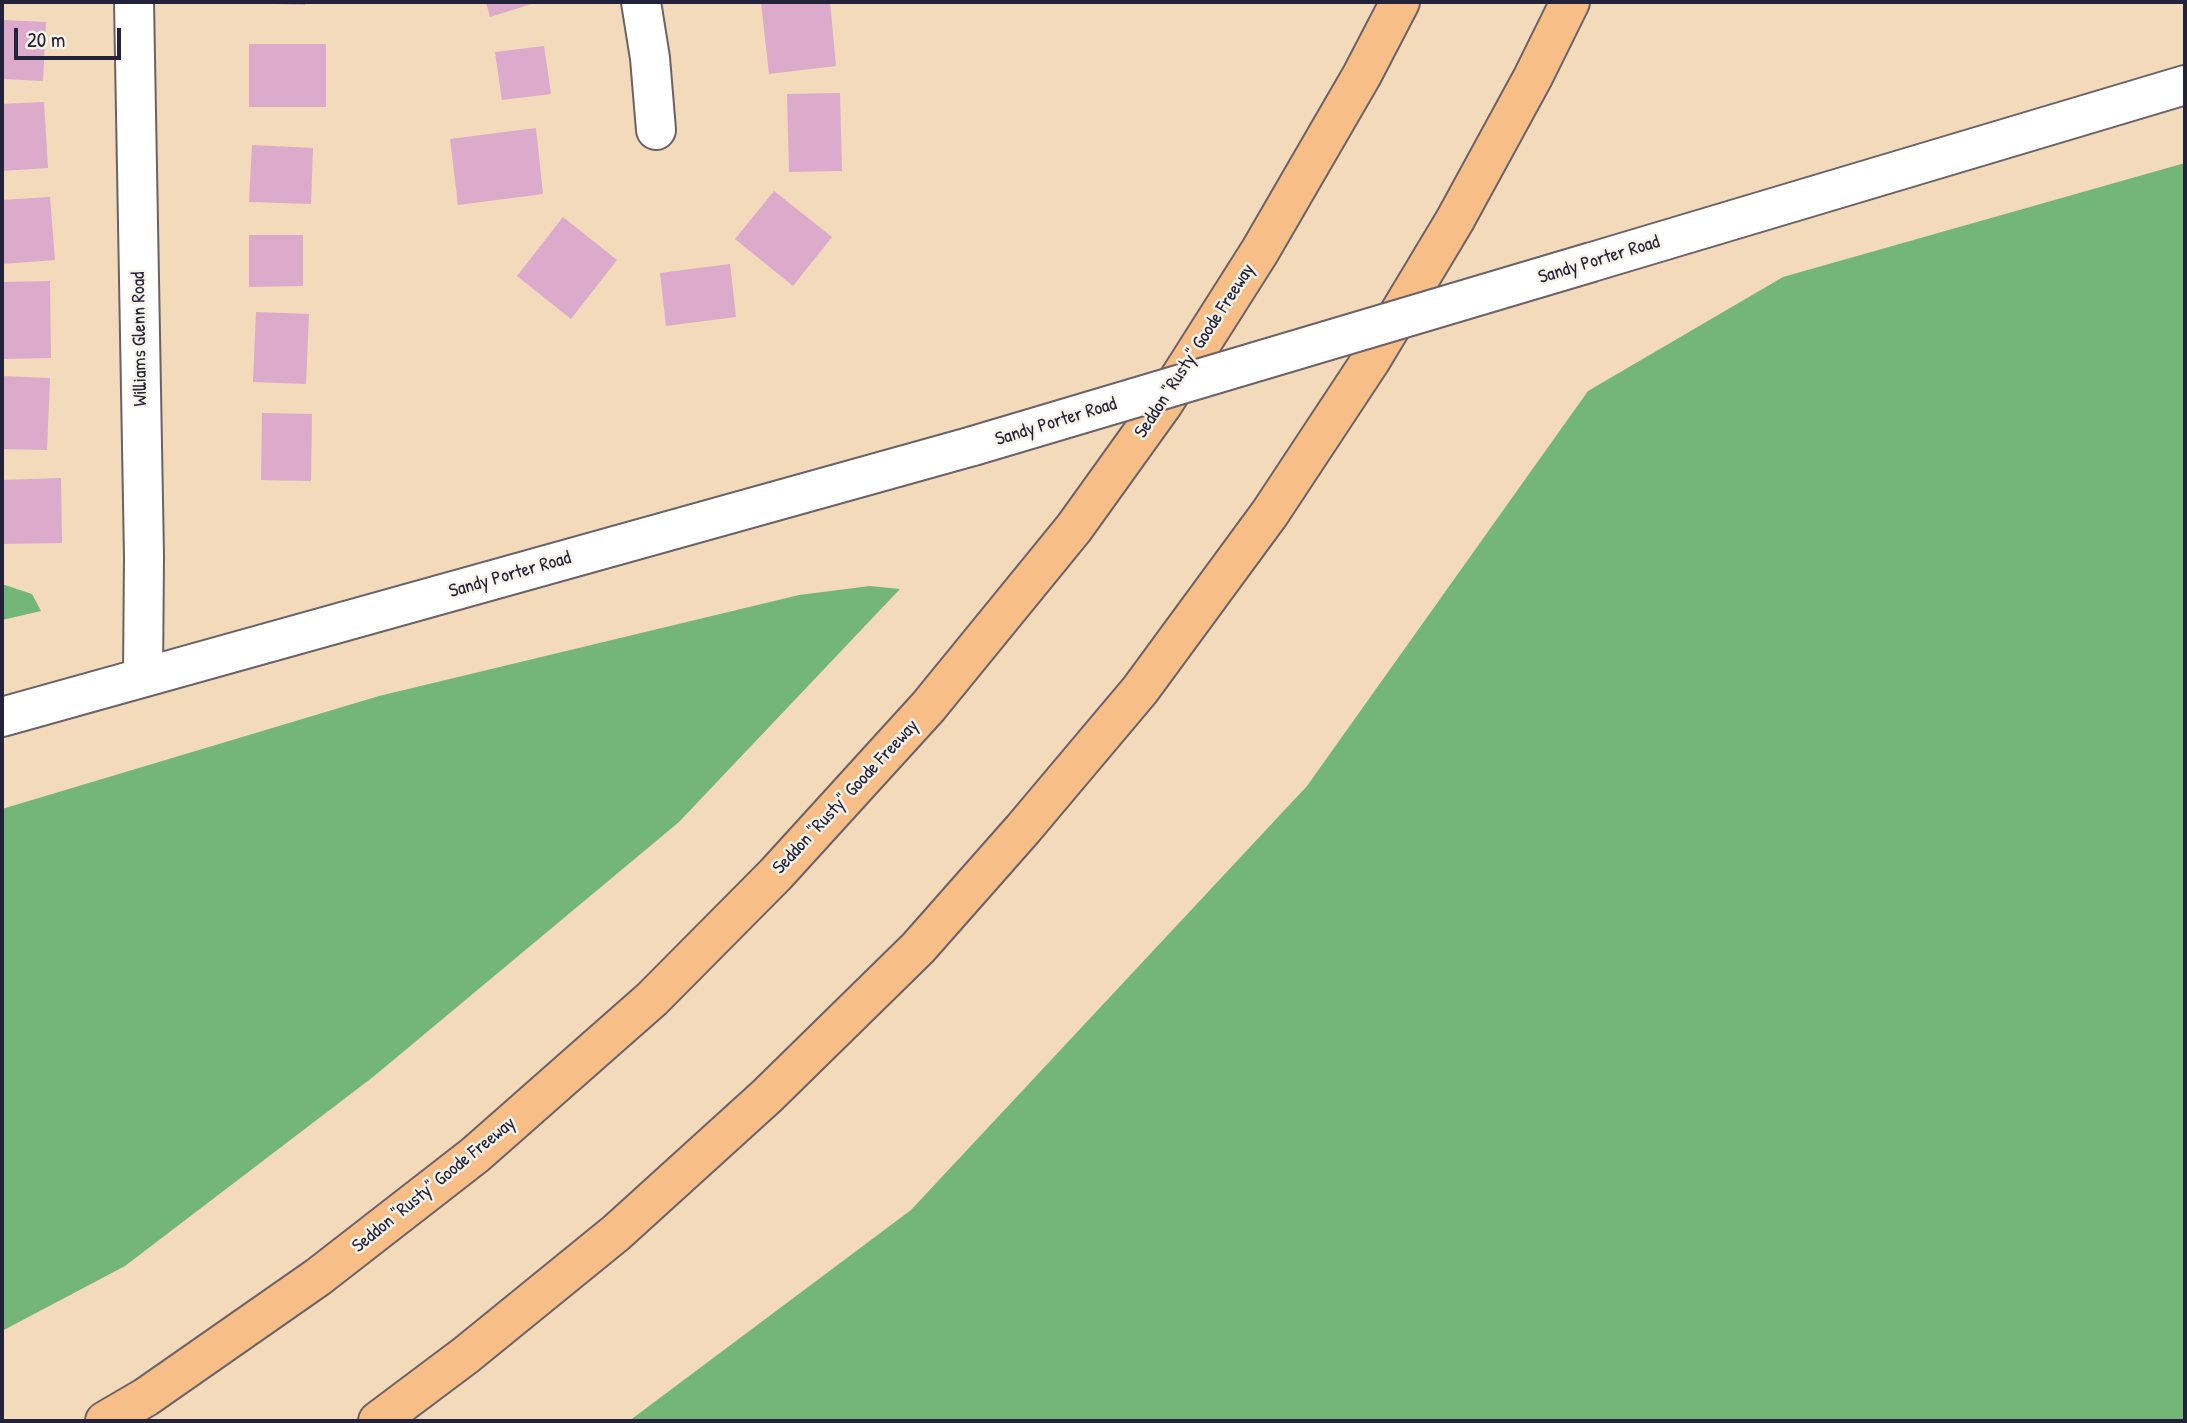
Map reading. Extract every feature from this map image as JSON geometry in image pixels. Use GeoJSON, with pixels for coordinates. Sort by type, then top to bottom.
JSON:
{"type":"FeatureCollection","features":[{"type":"Feature","properties":{"kind":"highway","name":"Seddon \"Rusty\" Goode Freeway"},"geometry":{"type":"LineString","coordinates":[[105,1421],[146,1396],[318,1277],[475,1155],[652,999],[776,874],[910,727],[1074,528],[1163,404],[1260,251],[1362,75],[1400,2]]}},
{"type":"Feature","properties":{"kind":"highway"},"geometry":{"type":"LineString","coordinates":[[378,1421],[466,1355],[616,1233],[767,1096],[918,948],[1140,690],[1270,513],[1371,360],[1462,208],[1534,77],[1570,2]]}},
{"type":"Feature","properties":{"kind":"street","name":"Williams Glenn Road"},"geometry":{"type":"LineString","coordinates":[[134,2],[144,677]]}},
{"type":"Feature","properties":{"kind":"street"},"geometry":{"type":"LineString","coordinates":[[641,2],[650,58],[656,130]]}},
{"type":"Feature","properties":{"kind":"street","name":"Sandy Porter Road"},"geometry":{"type":"LineString","coordinates":[[2,717],[973,446],[2185,85]]}},
{"type":"Feature","properties":{"kind":"green space"},"geometry":{"type":"Polygon","coordinates":[[[2185,163],[2185,1421],[629,1421],[911,1210],[1307,786],[1588,391],[1783,277],[2185,163]]]}},
{"type":"Feature","properties":{"kind":"green space"},"geometry":{"type":"Polygon","coordinates":[[[2,584],[32,594],[41,611],[2,620],[2,584]]]}},
{"type":"Feature","properties":{"kind":"green space"},"geometry":{"type":"Polygon","coordinates":[[[870,586],[900,589],[679,822],[373,1077],[125,1266],[2,1331],[2,809],[379,696],[799,595],[870,586]]]}},
{"type":"Feature","properties":{"kind":"building"},"geometry":{"type":"Polygon","coordinates":[[[305,2],[305,5],[276,4],[305,2]]]}},
{"type":"Feature","properties":{"kind":"building"},"geometry":{"type":"Polygon","coordinates":[[[486,2],[538,2],[490,17],[486,2]]]}},
{"type":"Feature","properties":{"kind":"building"},"geometry":{"type":"Polygon","coordinates":[[[830,2],[836,66],[769,74],[761,3],[830,2]]]}},
{"type":"Feature","properties":{"kind":"building"},"geometry":{"type":"Polygon","coordinates":[[[2,20],[46,22],[43,81],[2,79],[2,20]]]}},
{"type":"Feature","properties":{"kind":"building"},"geometry":{"type":"Polygon","coordinates":[[[249,44],[326,44],[326,107],[249,107],[249,44]]]}},
{"type":"Feature","properties":{"kind":"building"},"geometry":{"type":"Polygon","coordinates":[[[544,46],[551,94],[502,100],[495,52],[544,46]]]}},
{"type":"Feature","properties":{"kind":"building"},"geometry":{"type":"Polygon","coordinates":[[[840,93],[842,171],[789,172],[787,94],[840,93]]]}},
{"type":"Feature","properties":{"kind":"building"},"geometry":{"type":"Polygon","coordinates":[[[44,102],[48,168],[2,171],[2,104],[44,102]]]}},
{"type":"Feature","properties":{"kind":"building"},"geometry":{"type":"Polygon","coordinates":[[[536,128],[543,194],[458,205],[450,139],[536,128]]]}},
{"type":"Feature","properties":{"kind":"building"},"geometry":{"type":"Polygon","coordinates":[[[252,145],[313,148],[311,204],[249,202],[252,145]]]}},
{"type":"Feature","properties":{"kind":"building"},"geometry":{"type":"Polygon","coordinates":[[[774,191],[832,237],[793,286],[735,239],[774,191]]]}},
{"type":"Feature","properties":{"kind":"building"},"geometry":{"type":"Polygon","coordinates":[[[50,197],[55,260],[2,264],[2,200],[50,197]]]}},
{"type":"Feature","properties":{"kind":"building"},"geometry":{"type":"Polygon","coordinates":[[[563,217],[617,260],[571,319],[517,276],[563,217]]]}},
{"type":"Feature","properties":{"kind":"building"},"geometry":{"type":"Polygon","coordinates":[[[249,235],[303,235],[303,286],[249,287],[249,235]]]}},
{"type":"Feature","properties":{"kind":"building"},"geometry":{"type":"Polygon","coordinates":[[[730,264],[736,317],[666,326],[660,273],[730,264]]]}},
{"type":"Feature","properties":{"kind":"building"},"geometry":{"type":"Polygon","coordinates":[[[50,281],[51,358],[3,359],[2,282],[50,281]]]}},
{"type":"Feature","properties":{"kind":"building"},"geometry":{"type":"Polygon","coordinates":[[[256,312],[309,314],[306,384],[253,382],[256,312]]]}},
{"type":"Feature","properties":{"kind":"building"},"geometry":{"type":"Polygon","coordinates":[[[2,376],[50,378],[47,450],[2,449],[2,376]]]}},
{"type":"Feature","properties":{"kind":"building"},"geometry":{"type":"Polygon","coordinates":[[[262,413],[312,414],[311,481],[261,480],[262,413]]]}},
{"type":"Feature","properties":{"kind":"building"},"geometry":{"type":"Polygon","coordinates":[[[61,478],[62,543],[2,544],[2,480],[61,478]]]}}]}
